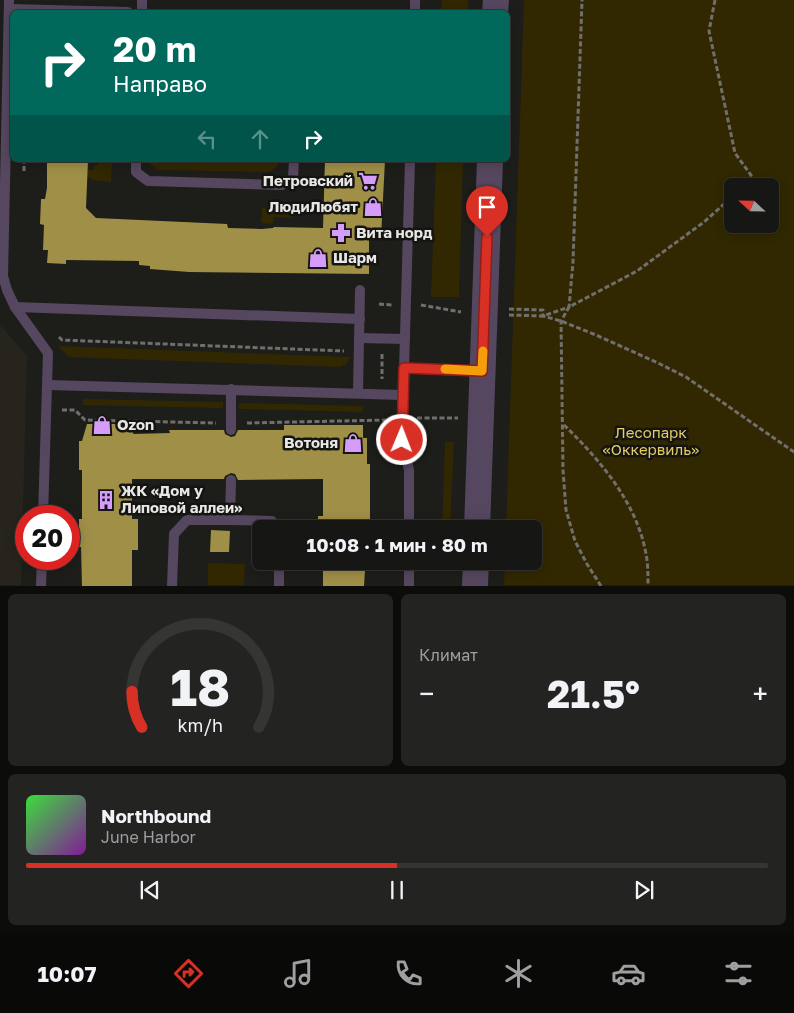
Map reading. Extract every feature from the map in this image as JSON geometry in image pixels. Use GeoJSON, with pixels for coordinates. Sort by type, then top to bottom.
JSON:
{"type":"FeatureCollection","features":[{"type":"Feature","properties":{"kind":"street"},"geometry":{"type":"LineString","coordinates":[[477,520],[490,162]]}},
{"type":"Feature","properties":{"kind":"street"},"geometry":{"type":"LineString","coordinates":[[475,586],[476,570]]}},
{"type":"Feature","properties":{"kind":"lane"},"geometry":{"type":"LineString","coordinates":[[43,505],[48,353],[15,307],[1,275],[9,4],[98,10]]}},
{"type":"Feature","properties":{"kind":"lane"},"geometry":{"type":"LineString","coordinates":[[136,162],[136,172],[148,181],[282,185],[293,178],[294,162]]}},
{"type":"Feature","properties":{"kind":"lane"},"geometry":{"type":"LineString","coordinates":[[409,520],[409,470],[402,440],[402,394],[410,162]]}},
{"type":"Feature","properties":{"kind":"lane"},"geometry":{"type":"LineString","coordinates":[[358,392],[360,290]]}},
{"type":"Feature","properties":{"kind":"lane"},"geometry":{"type":"LineString","coordinates":[[15,307],[360,319]]}},
{"type":"Feature","properties":{"kind":"lane"},"geometry":{"type":"LineString","coordinates":[[359,338],[405,339]]}},
{"type":"Feature","properties":{"kind":"lane"},"geometry":{"type":"LineString","coordinates":[[404,368],[482,371]]}},
{"type":"Feature","properties":{"kind":"lane"},"geometry":{"type":"LineString","coordinates":[[48,385],[402,394]]}},
{"type":"Feature","properties":{"kind":"lane"},"geometry":{"type":"LineString","coordinates":[[230,389],[231,430]]}},
{"type":"Feature","properties":{"kind":"lane"},"geometry":{"type":"LineString","coordinates":[[230,520],[231,480]]}},
{"type":"Feature","properties":{"kind":"lane"},"geometry":{"type":"LineString","coordinates":[[172,586],[174,534],[187,520],[252,520]]}},
{"type":"Feature","properties":{"kind":"lane"},"geometry":{"type":"LineString","coordinates":[[41,586],[42,570]]}},
{"type":"Feature","properties":{"kind":"lane"},"geometry":{"type":"LineString","coordinates":[[278,586],[279,570]]}},
{"type":"Feature","properties":{"kind":"lane"},"geometry":{"type":"LineString","coordinates":[[409,570],[409,586]]}},
{"type":"Feature","properties":{"kind":"path"},"geometry":{"type":"LineString","coordinates":[[582,0],[573,262],[569,307],[561,321],[563,470],[566,510],[575,541],[601,586]]}},
{"type":"Feature","properties":{"kind":"path"},"geometry":{"type":"LineString","coordinates":[[715,0],[709,31],[735,153],[753,178]]}},
{"type":"Feature","properties":{"kind":"path"},"geometry":{"type":"LineString","coordinates":[[23,179],[24,162]]}},
{"type":"Feature","properties":{"kind":"path"},"geometry":{"type":"LineString","coordinates":[[543,316],[569,307],[637,271],[704,222],[724,204]]}},
{"type":"Feature","properties":{"kind":"path"},"geometry":{"type":"LineString","coordinates":[[379,304],[392,305]]}},
{"type":"Feature","properties":{"kind":"path"},"geometry":{"type":"LineString","coordinates":[[415,304],[468,312]]}},
{"type":"Feature","properties":{"kind":"path"},"geometry":{"type":"LineString","coordinates":[[510,309],[543,310],[543,316]]}},
{"type":"Feature","properties":{"kind":"path"},"geometry":{"type":"LineString","coordinates":[[505,311],[509,315],[543,316],[561,321],[658,363],[686,377],[794,452]]}},
{"type":"Feature","properties":{"kind":"path"},"geometry":{"type":"LineString","coordinates":[[54,334],[62,340],[349,351]]}},
{"type":"Feature","properties":{"kind":"path"},"geometry":{"type":"LineString","coordinates":[[382,354],[382,380]]}},
{"type":"Feature","properties":{"kind":"path"},"geometry":{"type":"LineString","coordinates":[[416,418],[458,418]]}},
{"type":"Feature","properties":{"kind":"path"},"geometry":{"type":"LineString","coordinates":[[563,425],[604,467],[626,502],[638,527],[646,554],[648,586]]}},
{"type":"Feature","properties":{"kind":"shaded area"},"geometry":{"type":"Polygon","coordinates":[[[0,325],[27,356],[23,505],[15,505],[15,570],[21,570],[21,585],[0,585],[0,325]]]}},
{"type":"Feature","properties":{"kind":"green space"},"geometry":{"type":"Polygon","coordinates":[[[442,0],[468,0],[468,10],[441,10],[442,0]]]}},
{"type":"Feature","properties":{"kind":"green space","name":"Лесопарк «Оккервиль»"},"geometry":{"type":"Polygon","coordinates":[[[524,0],[794,0],[794,585],[504,585],[505,570],[542,570],[542,520],[506,520],[524,0]]]}},
{"type":"Feature","properties":{"kind":"green space"},"geometry":{"type":"Polygon","coordinates":[[[98,162],[112,162],[111,182],[91,180],[91,178],[87,177],[87,170],[94,170],[94,165],[98,165],[98,162]]]}},
{"type":"Feature","properties":{"kind":"green space"},"geometry":{"type":"Polygon","coordinates":[[[150,162],[279,162],[272,171],[267,172],[159,170],[150,162]]]}},
{"type":"Feature","properties":{"kind":"green space"},"geometry":{"type":"Polygon","coordinates":[[[436,162],[463,162],[459,297],[431,297],[436,162]]]}},
{"type":"Feature","properties":{"kind":"green space"},"geometry":{"type":"Polygon","coordinates":[[[262,208],[292,209],[292,218],[274,217],[273,224],[261,223],[262,208]]]}},
{"type":"Feature","properties":{"kind":"green space"},"geometry":{"type":"Polygon","coordinates":[[[58,346],[350,357],[346,364],[341,367],[69,357],[58,346]]]}},
{"type":"Feature","properties":{"kind":"green space"},"geometry":{"type":"Polygon","coordinates":[[[83,399],[223,402],[223,408],[83,405],[83,399]]]}},
{"type":"Feature","properties":{"kind":"green space"},"geometry":{"type":"Polygon","coordinates":[[[239,403],[363,406],[363,412],[239,409],[239,403]]]}},
{"type":"Feature","properties":{"kind":"green space"},"geometry":{"type":"Polygon","coordinates":[[[445,442],[454,442],[450,520],[442,520],[445,442]]]}},
{"type":"Feature","properties":{"kind":"green space"},"geometry":{"type":"Polygon","coordinates":[[[208,563],[245,564],[244,585],[208,585],[208,563]]]}},
{"type":"Feature","properties":{"kind":"building"},"geometry":{"type":"Polygon","coordinates":[[[47,162],[88,162],[86,208],[96,218],[227,224],[228,228],[323,228],[325,162],[385,162],[381,238],[369,228],[369,274],[189,272],[150,269],[150,266],[139,265],[139,261],[66,260],[66,264],[47,263],[48,250],[43,250],[44,225],[40,224],[41,199],[45,199],[47,162]]]}},
{"type":"Feature","properties":{"kind":"building","name":"ЖК «Дом у Липовой аллеи»"},"geometry":{"type":"Polygon","coordinates":[[[87,424],[122,424],[123,430],[134,430],[133,434],[170,433],[169,430],[224,430],[225,434],[231,437],[235,436],[238,430],[284,430],[284,425],[363,425],[363,438],[367,438],[367,464],[370,464],[370,520],[318,520],[318,516],[323,516],[323,479],[238,480],[235,474],[231,473],[225,476],[224,479],[132,479],[132,519],[138,519],[138,550],[132,550],[132,586],[82,586],[80,519],[82,519],[82,470],[79,470],[79,441],[82,441],[87,424]]]}},
{"type":"Feature","properties":{"kind":"building"},"geometry":{"type":"Polygon","coordinates":[[[211,530],[230,531],[229,552],[210,552],[211,530]]]}},
{"type":"Feature","properties":{"kind":"building"},"geometry":{"type":"Polygon","coordinates":[[[323,570],[365,570],[364,586],[323,586],[323,570]]]}},
{"type":"Feature","properties":{"kind":"slow traffic"},"geometry":{"type":"LineString","coordinates":[[445,369],[482,371],[483,351]]}},
{"type":"Feature","properties":{"kind":"place","name":"Петровский"},"geometry":{"type":"Point","coordinates":[368,181]}},
{"type":"Feature","properties":{"kind":"place","name":"ЛюдиЛюбят"},"geometry":{"type":"Point","coordinates":[373,207]}},
{"type":"Feature","properties":{"kind":"place","name":"Вита норд"},"geometry":{"type":"Point","coordinates":[341,233]}},
{"type":"Feature","properties":{"kind":"place","name":"Шарм"},"geometry":{"type":"Point","coordinates":[318,258]}},
{"type":"Feature","properties":{"kind":"place","name":"Ozon"},"geometry":{"type":"Point","coordinates":[102,425]}},
{"type":"Feature","properties":{"kind":"place","name":"Вотоня"},"geometry":{"type":"Point","coordinates":[353,443]}},
{"type":"Feature","properties":{"kind":"place","name":"ЖК «Дом у Липовой аллеи»"},"geometry":{"type":"Point","coordinates":[106,500]}},
{"type":"Feature","properties":{"kind":"route"},"geometry":{"type":"LineString","coordinates":[[402,440],[404,368],[482,371],[487,237]]}}]}
